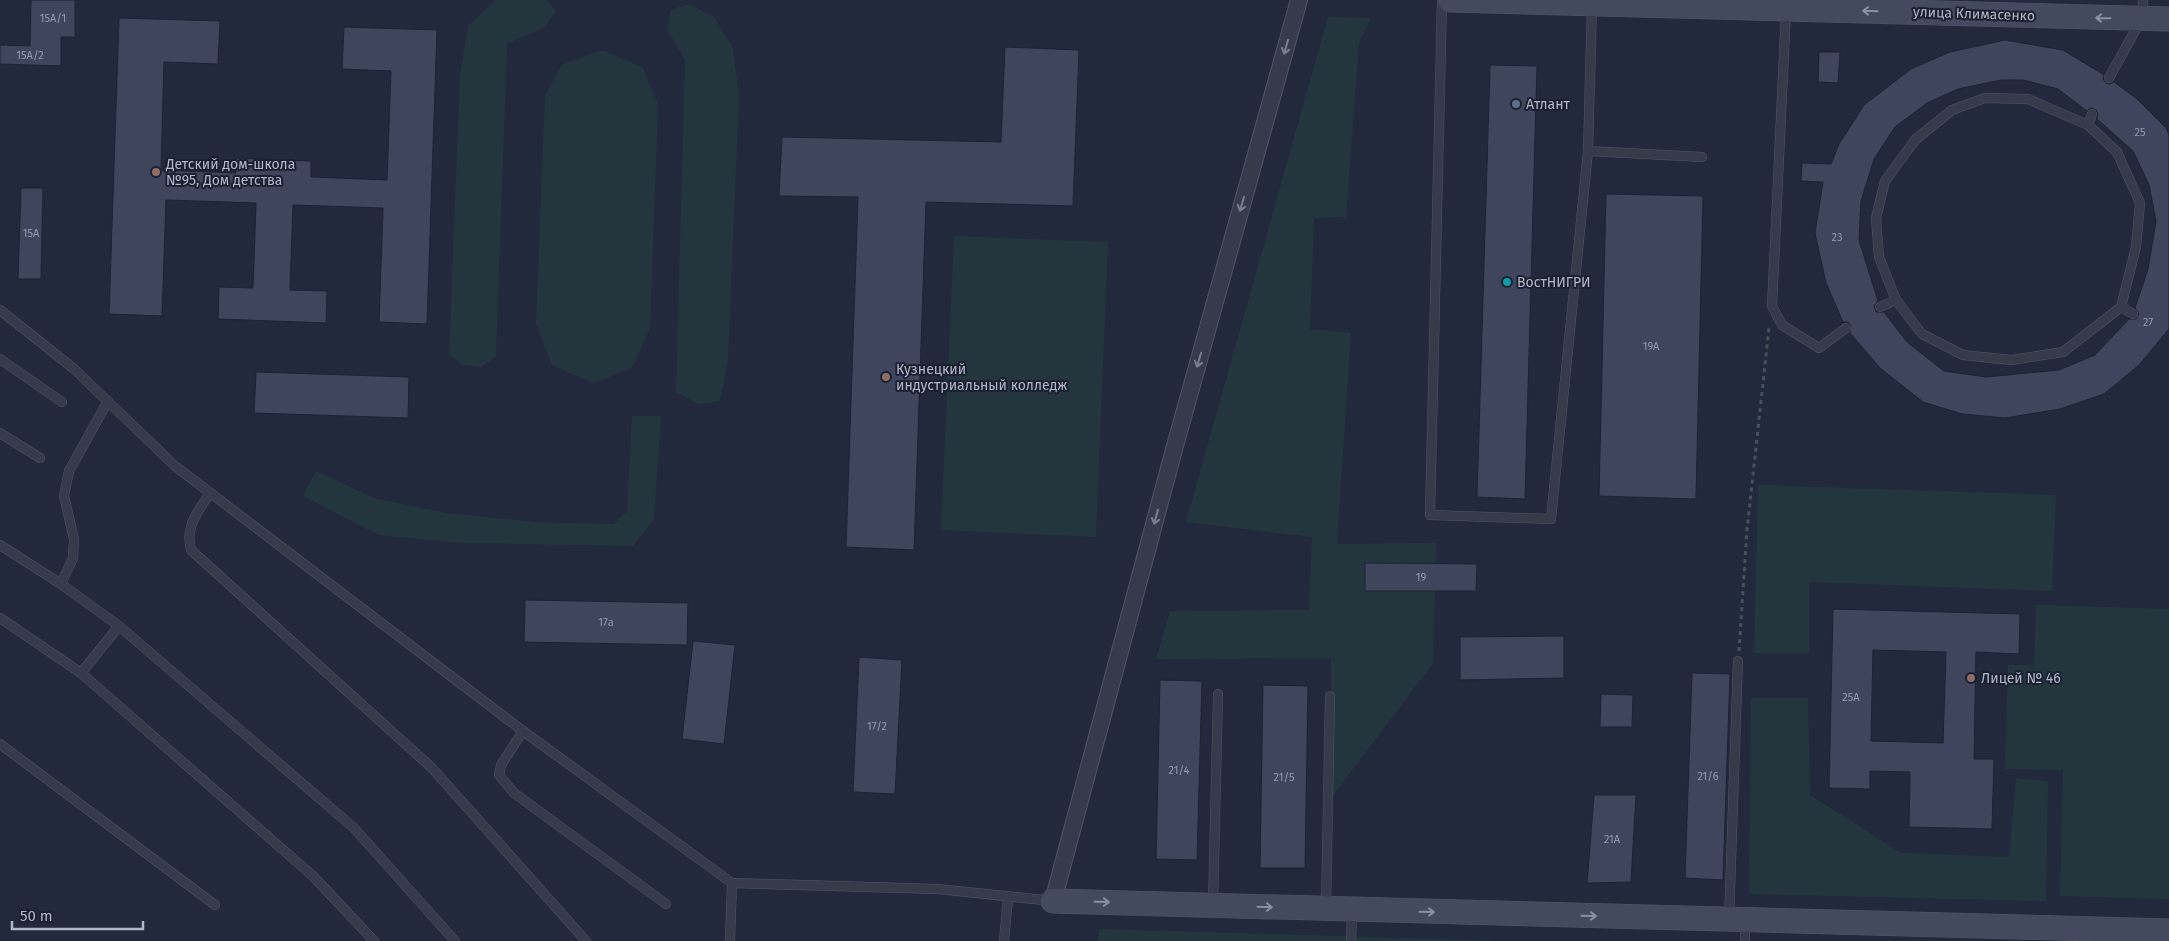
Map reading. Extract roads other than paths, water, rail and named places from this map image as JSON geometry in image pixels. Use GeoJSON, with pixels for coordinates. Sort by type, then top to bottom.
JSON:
{"type":"FeatureCollection","features":[{"type":"Feature","properties":{"kind":"street"},"geometry":{"type":"LineString","coordinates":[[1299,0],[1172,456],[1053,901],[1213,904],[1740,927],[2169,931]]}},
{"type":"Feature","properties":{"kind":"street","name":"улица Климасенко"},"geometry":{"type":"LineString","coordinates":[[1450,0],[1592,4],[1630,2],[1751,4],[1786,9],[1900,6],[1980,11],[2143,9],[2169,19]]}},
{"type":"Feature","properties":{"kind":"lane"},"geometry":{"type":"LineString","coordinates":[[1442,0],[1430,515],[1551,519],[1588,152],[1592,4]]}},
{"type":"Feature","properties":{"kind":"lane"},"geometry":{"type":"LineString","coordinates":[[1786,9],[1772,306],[1782,325],[1819,348],[1846,328]]}},
{"type":"Feature","properties":{"kind":"lane"},"geometry":{"type":"LineString","coordinates":[[2109,78],[2143,9]]}},
{"type":"Feature","properties":{"kind":"lane"},"geometry":{"type":"LineString","coordinates":[[1985,98],[2028,99],[2088,125],[2117,152],[2140,203],[2136,247],[2122,307],[2063,352],[2011,360],[1963,355],[1922,334],[1896,300],[1879,257],[1876,218],[1885,181],[1915,140],[1952,110],[1985,98]]}},
{"type":"Feature","properties":{"kind":"lane"},"geometry":{"type":"LineString","coordinates":[[2088,125],[2092,114]]}},
{"type":"Feature","properties":{"kind":"lane"},"geometry":{"type":"LineString","coordinates":[[1588,152],[1702,157]]}},
{"type":"Feature","properties":{"kind":"lane"},"geometry":{"type":"LineString","coordinates":[[1880,307],[1896,300]]}},
{"type":"Feature","properties":{"kind":"lane"},"geometry":{"type":"LineString","coordinates":[[2122,307],[2133,314]]}},
{"type":"Feature","properties":{"kind":"lane"},"geometry":{"type":"LineString","coordinates":[[0,310],[74,368],[174,466],[523,731],[732,882],[938,889],[1008,898],[1053,901]]}},
{"type":"Feature","properties":{"kind":"lane"},"geometry":{"type":"LineString","coordinates":[[0,360],[62,402]]}},
{"type":"Feature","properties":{"kind":"lane"},"geometry":{"type":"LineString","coordinates":[[60,584],[73,558],[74,539],[64,496],[69,471],[108,401]]}},
{"type":"Feature","properties":{"kind":"lane"},"geometry":{"type":"LineString","coordinates":[[0,433],[40,458]]}},
{"type":"Feature","properties":{"kind":"lane"},"geometry":{"type":"LineString","coordinates":[[210,493],[192,522],[188,538],[191,550],[432,768],[586,941]]}},
{"type":"Feature","properties":{"kind":"lane"},"geometry":{"type":"LineString","coordinates":[[0,545],[60,584],[119,626],[354,828],[455,941]]}},
{"type":"Feature","properties":{"kind":"lane"},"geometry":{"type":"LineString","coordinates":[[0,618],[81,673],[313,876],[374,941]]}},
{"type":"Feature","properties":{"kind":"lane"},"geometry":{"type":"LineString","coordinates":[[81,673],[119,626]]}},
{"type":"Feature","properties":{"kind":"lane"},"geometry":{"type":"LineString","coordinates":[[1738,661],[1740,927]]}},
{"type":"Feature","properties":{"kind":"lane"},"geometry":{"type":"LineString","coordinates":[[1213,904],[1218,694]]}},
{"type":"Feature","properties":{"kind":"lane"},"geometry":{"type":"LineString","coordinates":[[1326,909],[1330,696]]}},
{"type":"Feature","properties":{"kind":"lane"},"geometry":{"type":"LineString","coordinates":[[523,731],[501,765],[499,775],[514,793],[666,904]]}},
{"type":"Feature","properties":{"kind":"lane"},"geometry":{"type":"LineString","coordinates":[[0,744],[215,905]]}},
{"type":"Feature","properties":{"kind":"lane"},"geometry":{"type":"LineString","coordinates":[[730,941],[732,882]]}},
{"type":"Feature","properties":{"kind":"lane"},"geometry":{"type":"LineString","coordinates":[[1004,941],[1008,898]]}},
{"type":"Feature","properties":{"kind":"lane"},"geometry":{"type":"LineString","coordinates":[[1351,941],[1352,910]]}},
{"type":"Feature","properties":{"kind":"place","name":"Атлант"},"geometry":{"type":"Point","coordinates":[1516,104]}},
{"type":"Feature","properties":{"kind":"place","name":"Детский дом-школа №95, Дом детства"},"geometry":{"type":"Point","coordinates":[156,172]}},
{"type":"Feature","properties":{"kind":"place","name":"ВостНИГРИ"},"geometry":{"type":"Point","coordinates":[1507,282]}},
{"type":"Feature","properties":{"kind":"place","name":"Кузнецкий индустриальный колледж"},"geometry":{"type":"Point","coordinates":[886,377]}},
{"type":"Feature","properties":{"kind":"place","name":"Лицей № 46"},"geometry":{"type":"Point","coordinates":[1971,678]}}]}
